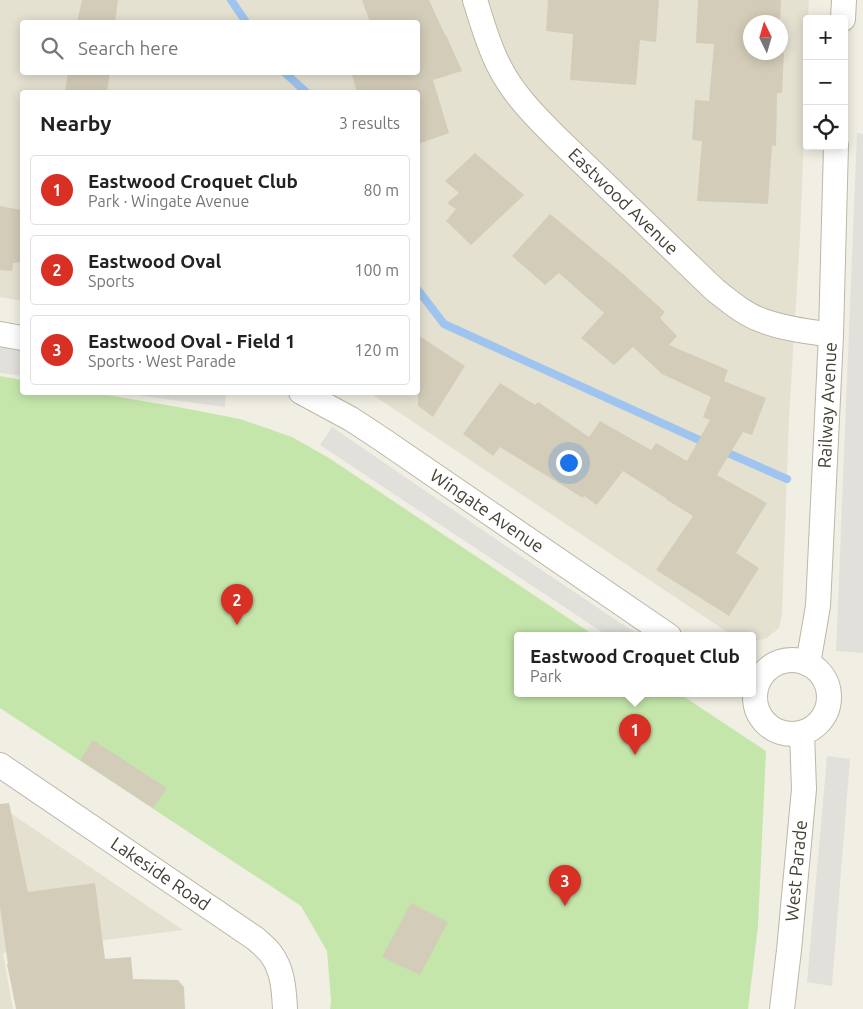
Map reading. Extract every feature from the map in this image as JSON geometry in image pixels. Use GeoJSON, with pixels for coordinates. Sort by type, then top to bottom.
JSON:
{"type":"FeatureCollection","features":[{"type":"Feature","properties":{"kind":"street","name":"Eastwood Avenue"},"geometry":{"type":"LineString","coordinates":[[475,0],[498,65],[515,92],[557,138],[715,290],[736,306],[760,320],[831,335]]}},
{"type":"Feature","properties":{"kind":"street"},"geometry":{"type":"LineString","coordinates":[[843,15],[844,0]]}},
{"type":"Feature","properties":{"kind":"street","name":"Railway Avenue"},"geometry":{"type":"LineString","coordinates":[[808,664],[818,606],[831,335],[836,150]]}},
{"type":"Feature","properties":{"kind":"street"},"geometry":{"type":"LineString","coordinates":[[0,334],[20,338]]}},
{"type":"Feature","properties":{"kind":"street","name":"Wingate Avenue"},"geometry":{"type":"LineString","coordinates":[[307,395],[351,419],[380,438],[662,632]]}},
{"type":"Feature","properties":{"kind":"street"},"geometry":{"type":"LineString","coordinates":[[755,697],[757,711],[763,721],[771,728],[791,734],[809,730],[822,719],[826,713],[829,697],[825,681],[815,668],[798,661],[776,664],[767,670],[756,684]]}},
{"type":"Feature","properties":{"kind":"street","name":"West Parade"},"geometry":{"type":"LineString","coordinates":[[782,1009],[804,789],[802,733]]}},
{"type":"Feature","properties":{"kind":"street","name":"Lakeside Road"},"geometry":{"type":"LineString","coordinates":[[0,765],[256,939],[271,954],[280,971],[285,1009]]}},
{"type":"Feature","properties":{"kind":"shaded area"},"geometry":{"type":"Polygon","coordinates":[[[0,0],[809,0],[808,15],[803,15],[803,150],[800,237],[789,419],[782,614],[779,628],[767,638],[756,640],[756,632],[727,632],[373,395],[420,395],[420,90],[20,90],[20,301],[0,297],[0,0]]]}},
{"type":"Feature","properties":{"kind":"shaded area"},"geometry":{"type":"Polygon","coordinates":[[[857,133],[863,134],[863,653],[836,651],[857,133]]]}},
{"type":"Feature","properties":{"kind":"shaded area"},"geometry":{"type":"Polygon","coordinates":[[[0,347],[20,351],[20,376],[0,373],[0,347]]]}},
{"type":"Feature","properties":{"kind":"shaded area"},"geometry":{"type":"Polygon","coordinates":[[[136,395],[226,395],[225,407],[136,395]]]}},
{"type":"Feature","properties":{"kind":"shaded area"},"geometry":{"type":"Polygon","coordinates":[[[332,427],[634,632],[602,632],[320,445],[332,427]]]}},
{"type":"Feature","properties":{"kind":"shaded area"},"geometry":{"type":"Polygon","coordinates":[[[827,756],[850,759],[832,986],[807,982],[827,756]]]}},
{"type":"Feature","properties":{"kind":"shaded area"},"geometry":{"type":"Polygon","coordinates":[[[0,806],[183,930],[3,953],[13,1009],[0,1009],[0,806]]]}},
{"type":"Feature","properties":{"kind":"green space"},"geometry":{"type":"Polygon","coordinates":[[[0,376],[20,380],[20,395],[107,395],[240,419],[292,437],[329,458],[589,632],[514,632],[514,697],[685,697],[766,751],[758,926],[748,1009],[330,1009],[327,951],[301,906],[0,708],[0,376]]]}},
{"type":"Feature","properties":{"kind":"building"},"geometry":{"type":"Polygon","coordinates":[[[82,0],[118,0],[115,20],[77,20],[82,0]]]}},
{"type":"Feature","properties":{"kind":"building"},"geometry":{"type":"Polygon","coordinates":[[[362,0],[429,0],[462,71],[433,80],[449,133],[420,143],[420,90],[356,90],[352,75],[420,75],[420,20],[369,20],[362,0]]]}},
{"type":"Feature","properties":{"kind":"building"},"geometry":{"type":"Polygon","coordinates":[[[548,0],[659,0],[656,42],[640,40],[636,85],[570,80],[573,34],[546,31],[548,0]]]}},
{"type":"Feature","properties":{"kind":"building"},"geometry":{"type":"Polygon","coordinates":[[[698,0],[781,0],[780,15],[743,15],[743,60],[784,60],[782,93],[777,93],[776,146],[772,145],[768,204],[697,201],[702,141],[692,140],[695,100],[709,101],[714,44],[696,43],[698,0]]]}},
{"type":"Feature","properties":{"kind":"building"},"geometry":{"type":"Polygon","coordinates":[[[68,75],[110,75],[107,90],[65,90],[68,75]]]}},
{"type":"Feature","properties":{"kind":"building"},"geometry":{"type":"Polygon","coordinates":[[[475,153],[524,195],[471,245],[446,221],[456,209],[447,203],[459,193],[445,181],[475,153]]]}},
{"type":"Feature","properties":{"kind":"building"},"geometry":{"type":"Polygon","coordinates":[[[0,206],[20,210],[20,262],[13,263],[12,271],[0,270],[0,206]]]}},
{"type":"Feature","properties":{"kind":"building"},"geometry":{"type":"Polygon","coordinates":[[[550,214],[623,274],[665,312],[660,318],[677,336],[669,345],[728,370],[724,381],[766,398],[752,435],[743,432],[717,475],[767,503],[736,553],[759,568],[729,616],[656,570],[693,516],[623,471],[597,505],[500,447],[493,456],[463,434],[500,383],[535,405],[538,402],[589,437],[600,421],[651,450],[656,443],[687,461],[710,420],[703,417],[711,397],[662,374],[633,347],[614,365],[581,338],[604,313],[559,273],[545,285],[512,256],[550,214]]]}},
{"type":"Feature","properties":{"kind":"building"},"geometry":{"type":"Polygon","coordinates":[[[420,336],[465,366],[433,417],[418,406],[418,395],[420,395],[420,336]]]}},
{"type":"Feature","properties":{"kind":"building"},"geometry":{"type":"Polygon","coordinates":[[[93,740],[167,788],[153,808],[80,760],[93,740]]]}},
{"type":"Feature","properties":{"kind":"building"},"geometry":{"type":"Polygon","coordinates":[[[9,803],[28,892],[95,883],[105,959],[131,957],[133,979],[178,980],[184,987],[185,1009],[16,1009],[7,964],[0,907],[0,804],[9,803]]]}},
{"type":"Feature","properties":{"kind":"building"},"geometry":{"type":"Polygon","coordinates":[[[411,903],[448,922],[420,975],[382,957],[411,903]]]}},
{"type":"Feature","properties":{"kind":"waterway"},"geometry":{"type":"LineString","coordinates":[[231,0],[245,20]]}},
{"type":"Feature","properties":{"kind":"waterway"},"geometry":{"type":"LineString","coordinates":[[287,75],[304,90]]}},
{"type":"Feature","properties":{"kind":"waterway"},"geometry":{"type":"LineString","coordinates":[[420,293],[444,324],[708,444]]}},
{"type":"Feature","properties":{"kind":"waterway"},"geometry":{"type":"LineString","coordinates":[[721,450],[787,479]]}},
{"type":"Feature","properties":{"kind":"place","name":"Eastwood Oval"},"geometry":{"type":"Point","coordinates":[237,625]}},
{"type":"Feature","properties":{"kind":"place","name":"Eastwood Croquet Club"},"geometry":{"type":"Point","coordinates":[635,755]}},
{"type":"Feature","properties":{"kind":"place","name":"Eastwood Oval - Field 1"},"geometry":{"type":"Point","coordinates":[565,906]}}]}
